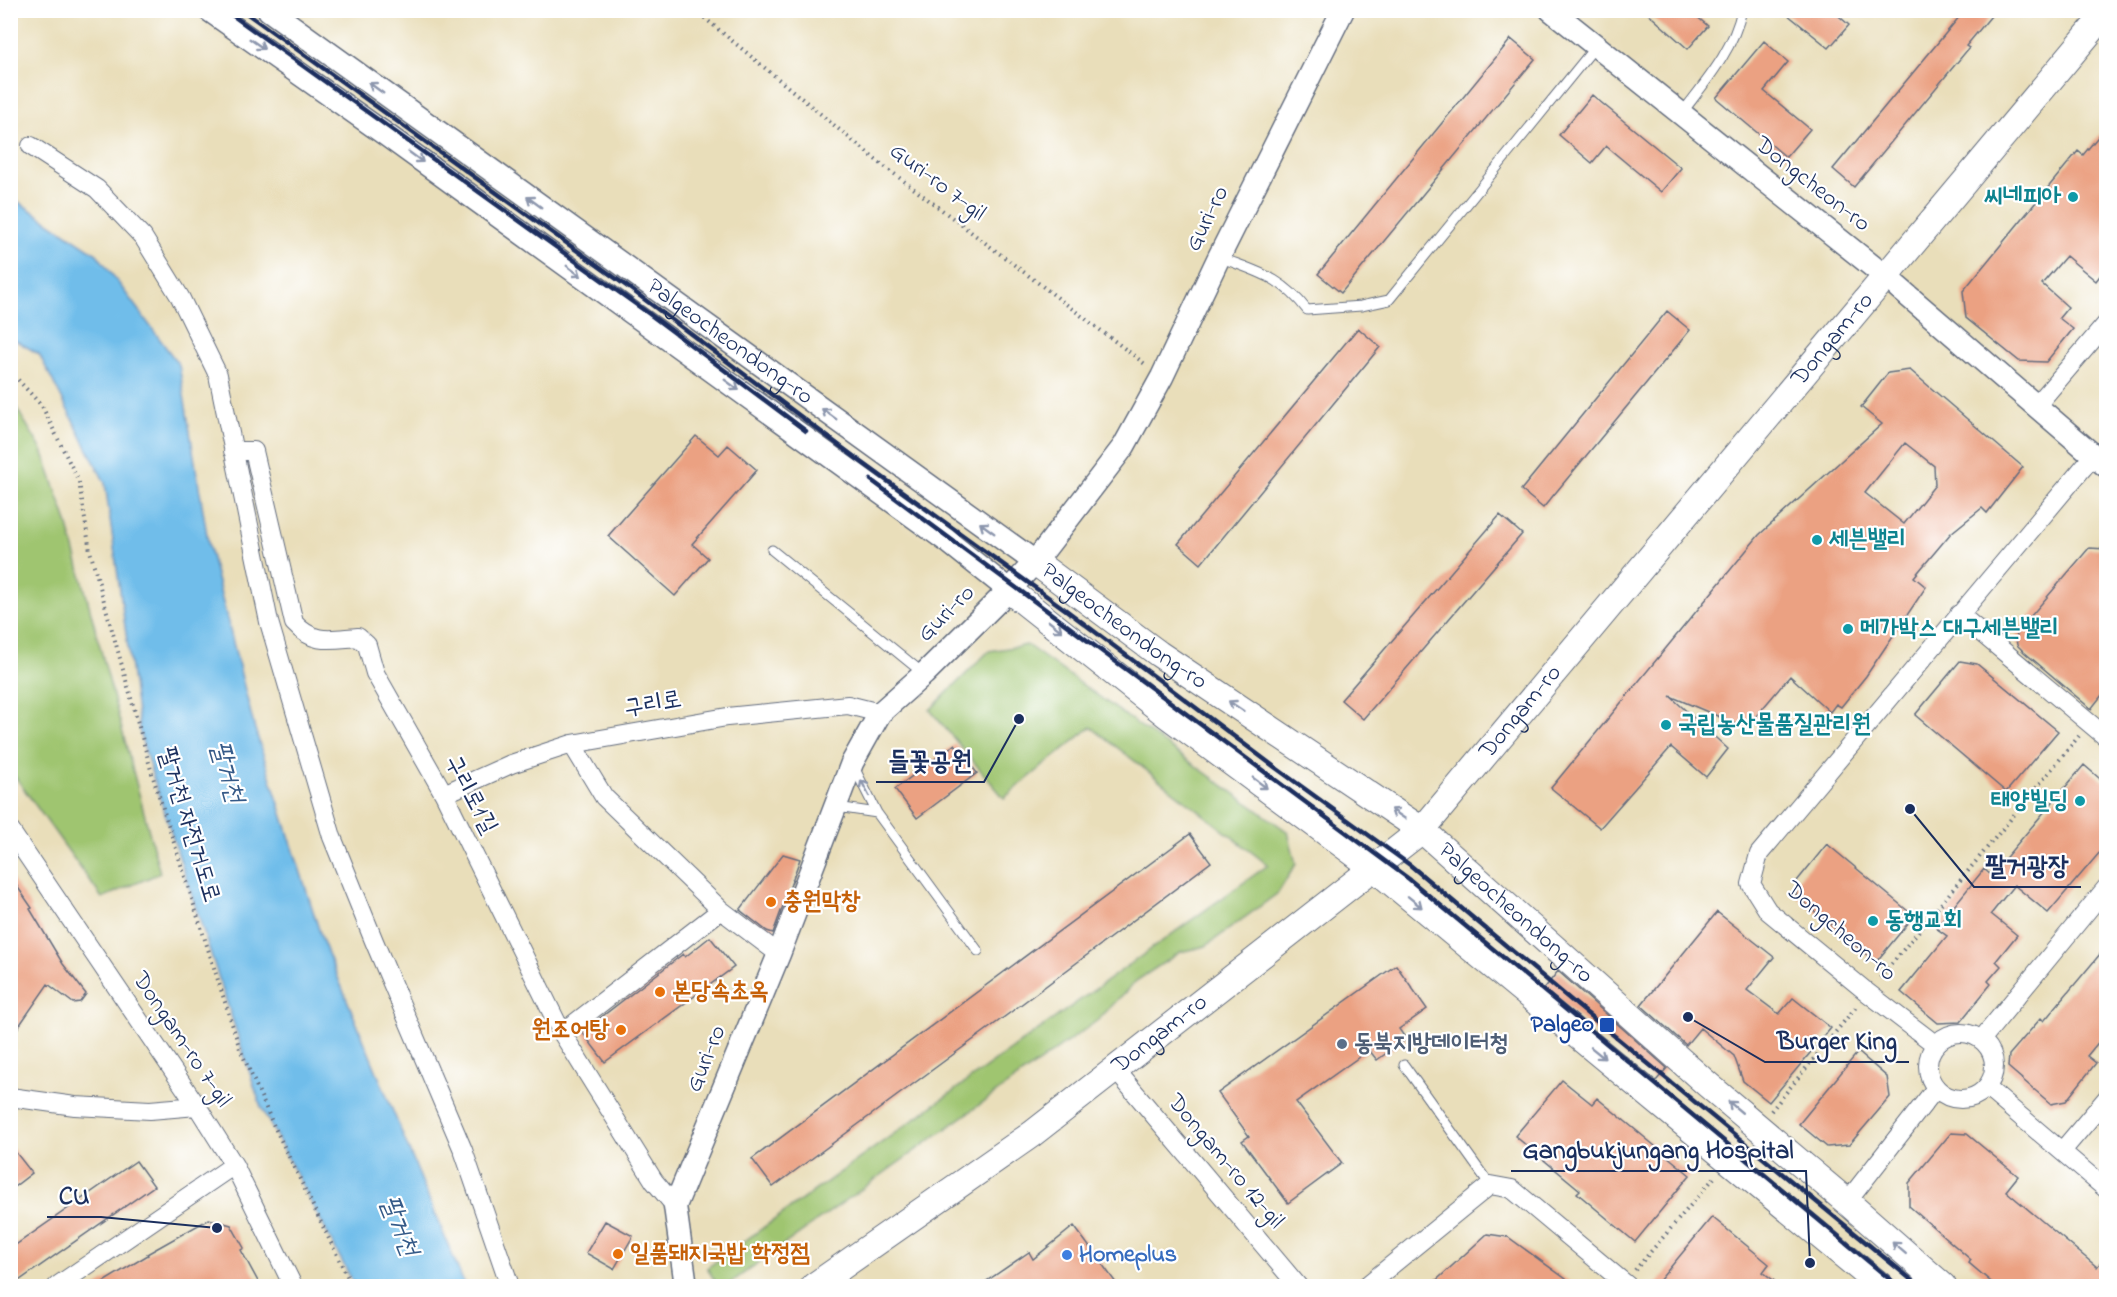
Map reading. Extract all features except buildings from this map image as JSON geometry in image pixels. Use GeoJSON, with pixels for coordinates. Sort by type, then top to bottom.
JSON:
{"type":"FeatureCollection","features":[{"type":"Feature","properties":{"kind":"main road","name":"Dongam-ro"},"geometry":{"type":"LineString","coordinates":[[814,1287],[1032,1134],[1422,830],[2106,13]]}},
{"type":"Feature","properties":{"kind":"main road","name":"Palgeocheondong-ro"},"geometry":{"type":"LineString","coordinates":[[1035,562],[1159,654],[1422,830],[1707,1084],[1847,1202],[1943,1287]]}},
{"type":"Feature","properties":{"kind":"main road","name":"Palgeocheondong-ro"},"geometry":{"type":"LineString","coordinates":[[1009,590],[1167,715],[1374,868],[1881,1287]]}},
{"type":"Feature","properties":{"kind":"street","name":"Palgeocheondong-ro"},"geometry":{"type":"LineString","coordinates":[[209,10],[385,134],[936,533],[1009,590]]}},
{"type":"Feature","properties":{"kind":"street","name":"Palgeocheondong-ro"},"geometry":{"type":"LineString","coordinates":[[269,10],[1035,562]]}},
{"type":"Feature","properties":{"kind":"street","name":"Guri-ro"},"geometry":{"type":"LineString","coordinates":[[675,1206],[779,954],[852,763],[880,713],[924,674],[1035,562],[1124,446],[1162,377],[1219,257],[1343,10]]}},
{"type":"Feature","properties":{"kind":"street","name":"Dongcheon-ro"},"geometry":{"type":"LineString","coordinates":[[1551,10],[1594,47],[1886,277],[2100,461],[1959,614],[1759,854],[1751,884],[1768,910],[1868,993],[1936,1045]]}},
{"type":"Feature","properties":{"kind":"street"},"geometry":{"type":"LineString","coordinates":[[31,146],[97,189],[143,237],[180,297],[218,375],[269,622],[332,837],[463,1150],[510,1287]]}},
{"type":"Feature","properties":{"kind":"street"},"geometry":{"type":"LineString","coordinates":[[2036,406],[2106,324]]}},
{"type":"Feature","properties":{"kind":"street","name":"구리로1길"},"geometry":{"type":"LineString","coordinates":[[233,451],[254,451],[294,623],[303,633],[314,639],[358,637],[367,645],[375,673],[444,794],[562,1033],[654,1181],[675,1206]]}},
{"type":"Feature","properties":{"kind":"street"},"geometry":{"type":"LineString","coordinates":[[1959,614],[2106,737]]}},
{"type":"Feature","properties":{"kind":"street","name":"구리로"},"geometry":{"type":"LineString","coordinates":[[444,794],[511,764],[572,744],[727,717],[848,705],[880,713]]}},
{"type":"Feature","properties":{"kind":"street"},"geometry":{"type":"LineString","coordinates":[[572,744],[604,797],[721,910],[779,954]]}},
{"type":"Feature","properties":{"kind":"street","name":"Dongam-ro 7-gil"},"geometry":{"type":"LineString","coordinates":[[10,830],[234,1165],[293,1287]]}},
{"type":"Feature","properties":{"kind":"street"},"geometry":{"type":"LineString","coordinates":[[1981,1040],[2106,888]]}},
{"type":"Feature","properties":{"kind":"street"},"geometry":{"type":"LineString","coordinates":[[562,1033],[721,910]]}},
{"type":"Feature","properties":{"kind":"street"},"geometry":{"type":"LineString","coordinates":[[1958,1034],[1966,1034],[1981,1040],[1989,1047],[1993,1057],[1992,1078],[1987,1088],[1980,1094],[1961,1100],[1943,1094],[1931,1080],[1929,1062],[1936,1045],[1958,1034]]}},
{"type":"Feature","properties":{"kind":"street","name":"Dongam-ro 12-gil"},"geometry":{"type":"LineString","coordinates":[[1115,1069],[1298,1287]]}},
{"type":"Feature","properties":{"kind":"street"},"geometry":{"type":"LineString","coordinates":[[1847,1202],[1936,1088]]}},
{"type":"Feature","properties":{"kind":"street"},"geometry":{"type":"LineString","coordinates":[[1987,1088],[2106,1189]]}},
{"type":"Feature","properties":{"kind":"street"},"geometry":{"type":"LineString","coordinates":[[10,1097],[96,1108],[150,1110],[197,1107]]}},
{"type":"Feature","properties":{"kind":"street"},"geometry":{"type":"LineString","coordinates":[[2062,1151],[2106,1099]]}},
{"type":"Feature","properties":{"kind":"street"},"geometry":{"type":"LineString","coordinates":[[57,1287],[234,1165]]}},
{"type":"Feature","properties":{"kind":"street"},"geometry":{"type":"LineString","coordinates":[[1366,1287],[1490,1185],[1512,1189],[1628,1287]]}},
{"type":"Feature","properties":{"kind":"street"},"geometry":{"type":"LineString","coordinates":[[675,1206],[686,1287]]}},
{"type":"Feature","properties":{"kind":"lane"},"geometry":{"type":"LineString","coordinates":[[1680,115],[1720,62],[1737,31],[1742,10]]}},
{"type":"Feature","properties":{"kind":"lane"},"geometry":{"type":"LineString","coordinates":[[1219,257],[1273,279],[1293,293],[1307,310],[1361,306],[1389,300],[1594,47]]}},
{"type":"Feature","properties":{"kind":"lane"},"geometry":{"type":"LineString","coordinates":[[772,550],[924,674]]}},
{"type":"Feature","properties":{"kind":"lane"},"geometry":{"type":"LineString","coordinates":[[852,763],[878,813],[978,951]]}},
{"type":"Feature","properties":{"kind":"lane"},"geometry":{"type":"LineString","coordinates":[[834,806],[878,813]]}},
{"type":"Feature","properties":{"kind":"lane"},"geometry":{"type":"LineString","coordinates":[[1404,1065],[1490,1185]]}},
{"type":"Feature","properties":{"kind":"path","name":"Guri-ro 7-gil"},"geometry":{"type":"LineString","coordinates":[[696,10],[876,160],[1162,377]]}},
{"type":"Feature","properties":{"kind":"path","name":"팔거천 자전거도로"},"geometry":{"type":"LineString","coordinates":[[10,371],[42,406],[79,482],[90,551],[153,777],[240,1049],[273,1124],[352,1287]]}},
{"type":"Feature","properties":{"kind":"path"},"geometry":{"type":"LineString","coordinates":[[1868,993],[2090,723]]}},
{"type":"Feature","properties":{"kind":"green space"},"geometry":{"type":"Polygon","coordinates":[[[11,399],[42,450],[67,522],[160,873],[102,898],[11,771],[11,399]]]}},
{"type":"Feature","properties":{"kind":"green space"},"geometry":{"type":"Polygon","coordinates":[[[1027,645],[1288,832],[1296,864],[1278,893],[1206,946],[1180,952],[1136,981],[1098,1020],[726,1286],[718,1286],[707,1268],[1268,865],[1091,727],[1004,798],[930,710],[989,651],[1027,645]]]}},
{"type":"Feature","properties":{"kind":"water","name":"팔거천"},"geometry":{"type":"Polygon","coordinates":[[[11,197],[97,254],[179,365],[209,547],[254,726],[322,939],[465,1286],[355,1286],[261,1107],[140,734],[105,483],[39,354],[11,338],[11,197]]]}},
{"type":"Feature","properties":{"kind":"railway"},"geometry":{"type":"LineString","coordinates":[[225,10],[648,313],[806,431]]}},
{"type":"Feature","properties":{"kind":"railway"},"geometry":{"type":"LineString","coordinates":[[242,10],[632,290],[856,458],[1066,610],[1276,768],[1410,865],[1919,1286]]}},
{"type":"Feature","properties":{"kind":"railway"},"geometry":{"type":"LineString","coordinates":[[871,480],[1409,879],[1898,1286]]}},
{"type":"Feature","properties":{"kind":"place","name":"씨네피아"},"geometry":{"type":"Point","coordinates":[2073,197]}},
{"type":"Feature","properties":{"kind":"place","name":"세븐밸리"},"geometry":{"type":"Point","coordinates":[1817,540]}},
{"type":"Feature","properties":{"kind":"place","name":"메가박스 대구세븐밸리"},"geometry":{"type":"Point","coordinates":[1848,629]}},
{"type":"Feature","properties":{"kind":"place","name":"들꽃공원"},"geometry":{"type":"Point","coordinates":[1019,719]}},
{"type":"Feature","properties":{"kind":"place","name":"국립농산물품질관리원"},"geometry":{"type":"Point","coordinates":[1666,725]}},
{"type":"Feature","properties":{"kind":"place","name":"태양빌딩"},"geometry":{"type":"Point","coordinates":[2080,801]}},
{"type":"Feature","properties":{"kind":"place","name":"팔거광장"},"geometry":{"type":"Point","coordinates":[1910,809]}},
{"type":"Feature","properties":{"kind":"place","name":"충원막창"},"geometry":{"type":"Point","coordinates":[771,902]}},
{"type":"Feature","properties":{"kind":"place","name":"동행교회"},"geometry":{"type":"Point","coordinates":[1873,921]}},
{"type":"Feature","properties":{"kind":"place","name":"본당속초옥"},"geometry":{"type":"Point","coordinates":[660,992]}},
{"type":"Feature","properties":{"kind":"place","name":"Burger King"},"geometry":{"type":"Point","coordinates":[1688,1017]}},
{"type":"Feature","properties":{"kind":"place","name":"Palgeo"},"geometry":{"type":"Point","coordinates":[1607,1025]}},
{"type":"Feature","properties":{"kind":"place","name":"원조어탕"},"geometry":{"type":"Point","coordinates":[621,1030]}},
{"type":"Feature","properties":{"kind":"place","name":"동북지방데이터청"},"geometry":{"type":"Point","coordinates":[1342,1044]}},
{"type":"Feature","properties":{"kind":"place","name":"CU"},"geometry":{"type":"Point","coordinates":[217,1228]}},
{"type":"Feature","properties":{"kind":"place","name":"일품돼지국밥 학정점"},"geometry":{"type":"Point","coordinates":[618,1254]}},
{"type":"Feature","properties":{"kind":"place","name":"Homeplus"},"geometry":{"type":"Point","coordinates":[1067,1255]}},
{"type":"Feature","properties":{"kind":"place","name":"Gangbukjungang Hospital"},"geometry":{"type":"Point","coordinates":[1810,1263]}}]}
